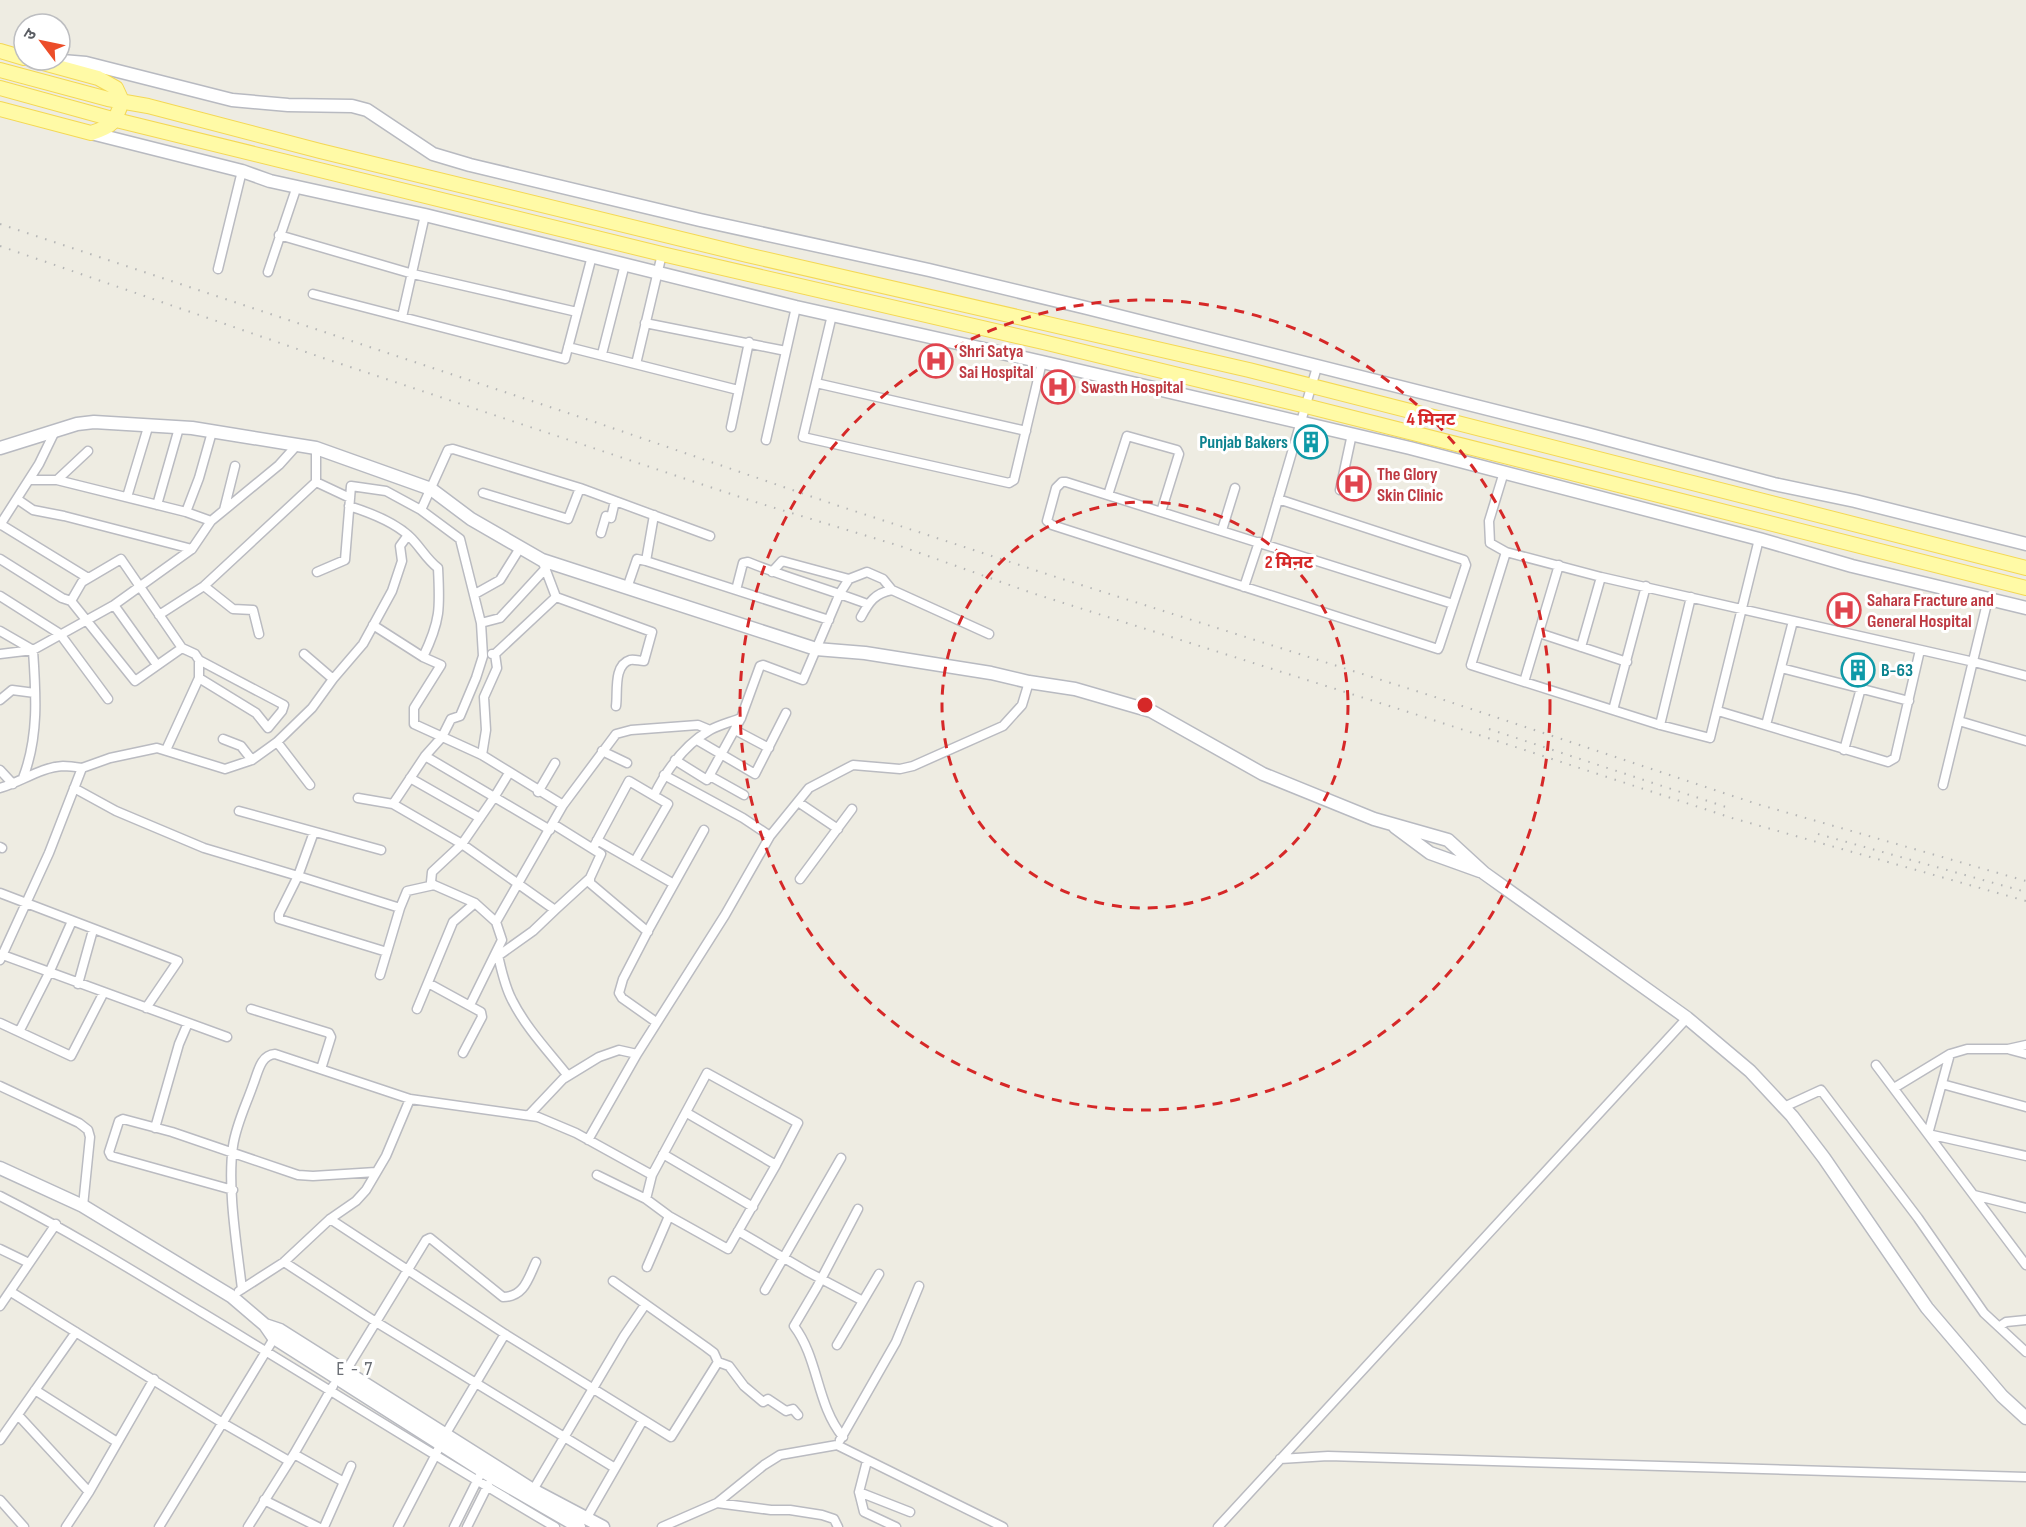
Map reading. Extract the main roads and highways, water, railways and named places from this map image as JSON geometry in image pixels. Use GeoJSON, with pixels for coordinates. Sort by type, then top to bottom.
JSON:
{"type":"FeatureCollection","features":[{"type":"Feature","properties":{"kind":"main road"},"geometry":{"type":"LineString","coordinates":[[0,70],[108,99],[747,255],[1311,386],[2026,568]]}},
{"type":"Feature","properties":{"kind":"main road"},"geometry":{"type":"LineString","coordinates":[[0,109],[91,133],[104,129],[116,120],[122,101],[116,88],[98,78],[72,71]]}},
{"type":"Feature","properties":{"kind":"main road"},"geometry":{"type":"LineString","coordinates":[[0,88],[116,120],[662,254],[1044,342],[1306,406],[2026,588]]}},
{"type":"Feature","properties":{"kind":"railway"},"geometry":{"type":"LineString","coordinates":[[0,224],[1056,577],[1432,696],[1757,804],[2026,881]]}},
{"type":"Feature","properties":{"kind":"railway"},"geometry":{"type":"LineString","coordinates":[[0,246],[329,360],[752,501],[900,546],[1032,593],[1421,716],[1732,818],[2026,901]]}},
{"type":"Feature","properties":{"kind":"railway"},"geometry":{"type":"LineString","coordinates":[[1489,729],[1729,808]]}},
{"type":"Feature","properties":{"kind":"railway"},"geometry":{"type":"LineString","coordinates":[[1818,834],[2026,892]]}},
{"type":"Feature","properties":{"kind":"place","name":"Shri Satya Sai Hospital"},"geometry":{"type":"Point","coordinates":[936,361]}},
{"type":"Feature","properties":{"kind":"place","name":"Swasth Hospital"},"geometry":{"type":"Point","coordinates":[1058,387]}},
{"type":"Feature","properties":{"kind":"place","name":"Punjab Bakers"},"geometry":{"type":"Point","coordinates":[1311,442]}},
{"type":"Feature","properties":{"kind":"place","name":"The Glory Skin Clinic"},"geometry":{"type":"Point","coordinates":[1354,484]}},
{"type":"Feature","properties":{"kind":"place","name":"Sahara Fracture and General Hospital"},"geometry":{"type":"Point","coordinates":[1844,610]}},
{"type":"Feature","properties":{"kind":"place","name":"B-63"},"geometry":{"type":"Point","coordinates":[1858,670]}},
{"type":"Feature","properties":{"kind":"district","name":"E - 7"},"geometry":{"type":"Point","coordinates":[355,1369]}}]}
